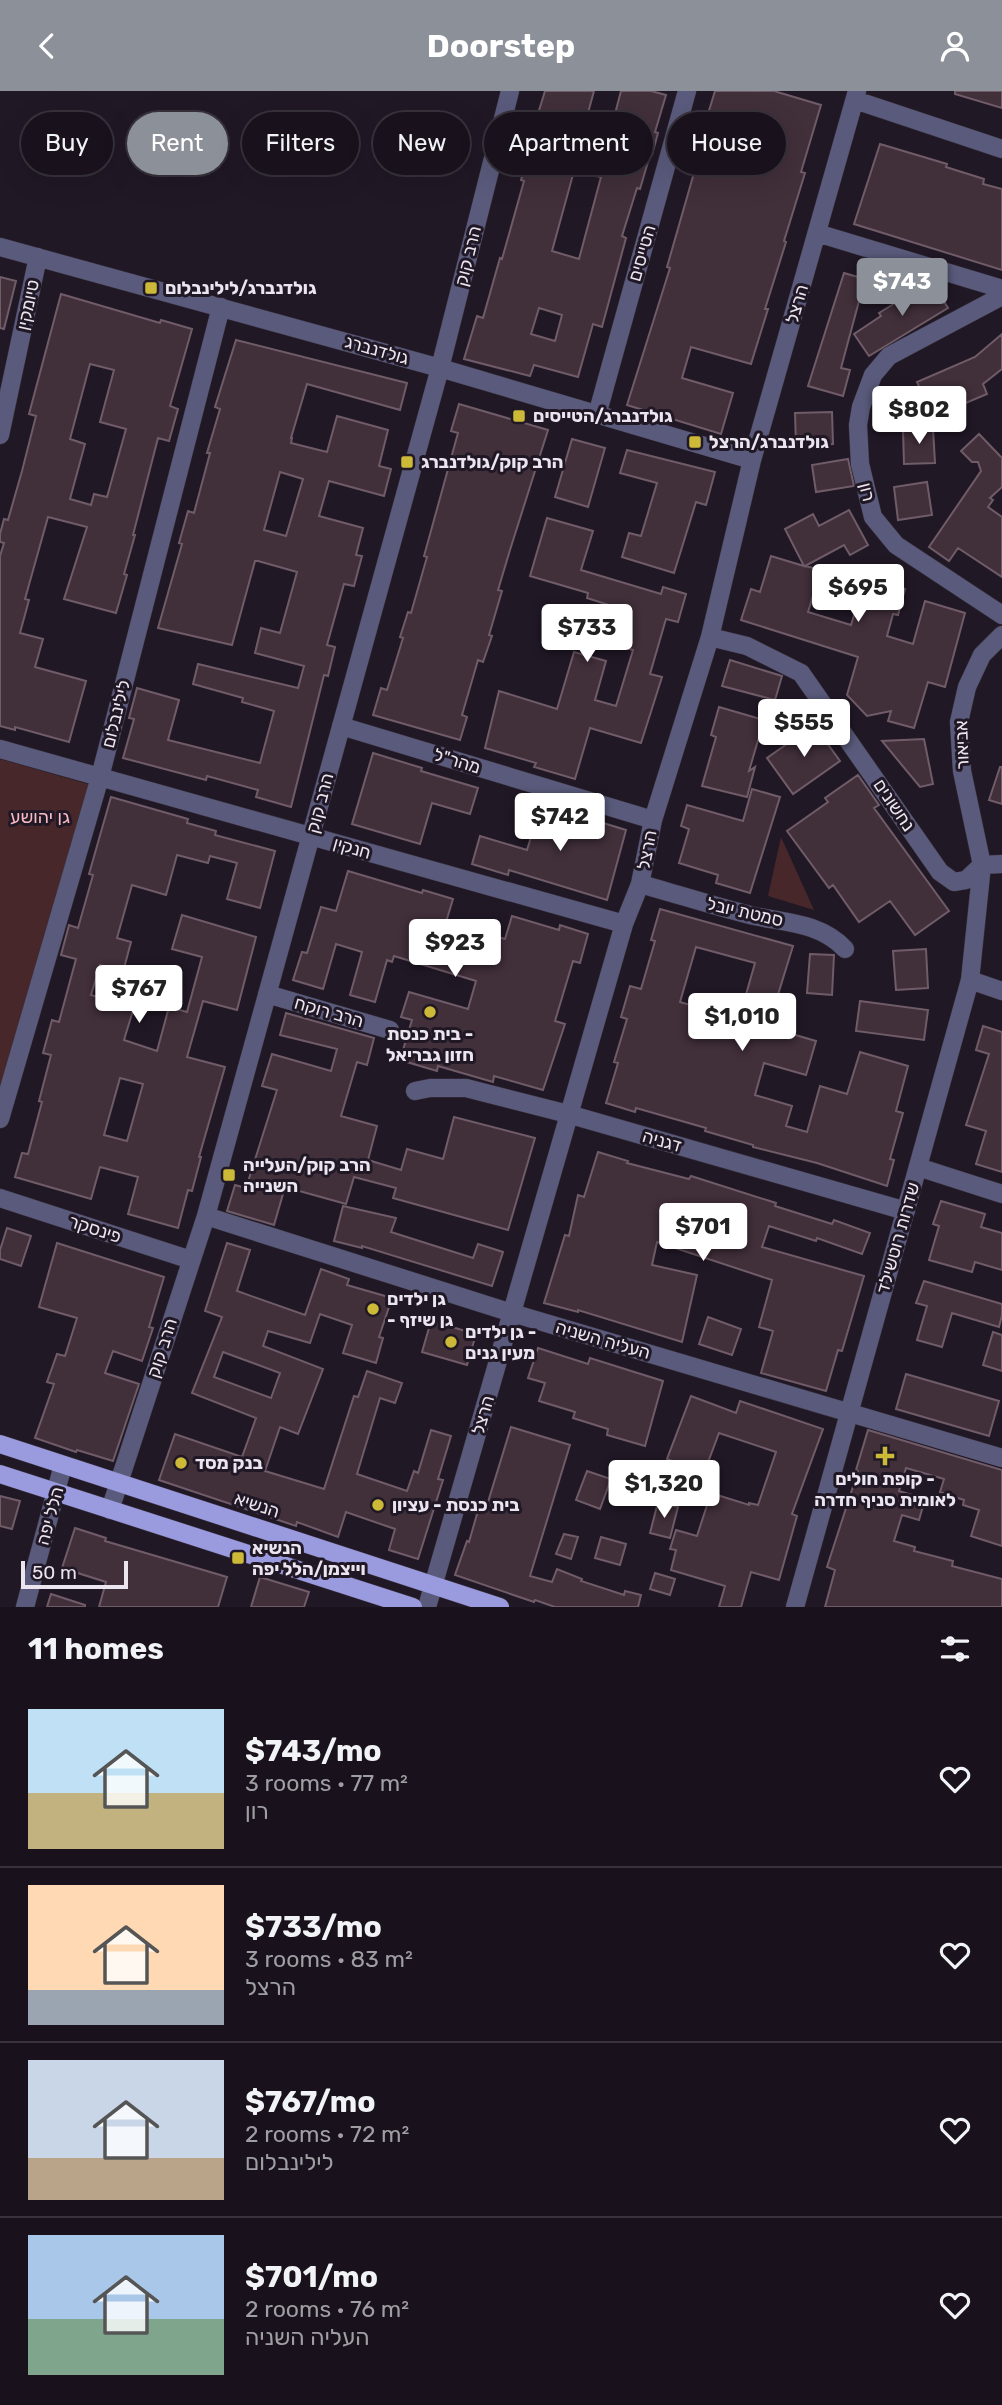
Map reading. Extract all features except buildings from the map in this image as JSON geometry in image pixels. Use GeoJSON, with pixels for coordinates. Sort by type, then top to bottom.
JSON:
{"type":"FeatureCollection","features":[{"type":"Feature","properties":{"kind":"main road","name":"הנשיא"},"geometry":{"type":"LineString","coordinates":[[0,1444],[500,1607]]}},
{"type":"Feature","properties":{"kind":"main road"},"geometry":{"type":"LineString","coordinates":[[0,1474],[413,1607]]}},
{"type":"Feature","properties":{"kind":"street","name":"הרב קוק"},"geometry":{"type":"LineString","coordinates":[[110,1510],[206,1216],[440,368],[510,91]]}},
{"type":"Feature","properties":{"kind":"street","name":"הטייסים"},"geometry":{"type":"LineString","coordinates":[[597,415],[687,91]]}},
{"type":"Feature","properties":{"kind":"street"},"geometry":{"type":"LineString","coordinates":[[856,95],[1002,149]]}},
{"type":"Feature","properties":{"kind":"street","name":"הרצל"},"geometry":{"type":"LineString","coordinates":[[427,1607],[568,1114],[624,924],[640,884],[653,820],[710,637],[752,460],[856,95]]}},
{"type":"Feature","properties":{"kind":"street"},"geometry":{"type":"LineString","coordinates":[[817,233],[1002,289]]}},
{"type":"Feature","properties":{"kind":"street","name":"גולדנברג"},"geometry":{"type":"LineString","coordinates":[[0,247],[440,368],[752,460]]}},
{"type":"Feature","properties":{"kind":"street","name":"טיומקין"},"geometry":{"type":"LineString","coordinates":[[0,435],[38,257]]}},
{"type":"Feature","properties":{"kind":"street","name":"רון"},"geometry":{"type":"LineString","coordinates":[[1002,296],[889,356],[873,375],[860,407],[858,425],[860,464],[873,517],[896,545],[1002,615]]}},
{"type":"Feature","properties":{"kind":"street","name":"לילינבלום"},"geometry":{"type":"LineString","coordinates":[[0,1119],[100,777],[221,306]]}},
{"type":"Feature","properties":{"kind":"street","name":"אביאור"},"geometry":{"type":"LineString","coordinates":[[982,865],[962,771],[959,722],[967,687],[982,656],[1002,635]]}},
{"type":"Feature","properties":{"kind":"street","name":"נחשונים"},"geometry":{"type":"LineString","coordinates":[[710,637],[747,646],[801,673],[940,872],[954,882],[966,880],[982,865]]}},
{"type":"Feature","properties":{"kind":"street","name":"מהר\"ל"},"geometry":{"type":"LineString","coordinates":[[341,726],[653,820]]}},
{"type":"Feature","properties":{"kind":"street","name":"חנקין"},"geometry":{"type":"LineString","coordinates":[[0,749],[624,924]]}},
{"type":"Feature","properties":{"kind":"street"},"geometry":{"type":"LineString","coordinates":[[982,865],[1002,864]]}},
{"type":"Feature","properties":{"kind":"street","name":"שדרות רוטשילד"},"geometry":{"type":"LineString","coordinates":[[795,1607],[970,980],[982,865]]}},
{"type":"Feature","properties":{"kind":"street","name":"סמטת יובל"},"geometry":{"type":"LineString","coordinates":[[640,884],[751,916],[807,926],[825,932],[845,949]]}},
{"type":"Feature","properties":{"kind":"street"},"geometry":{"type":"LineString","coordinates":[[970,980],[1002,991]]}},
{"type":"Feature","properties":{"kind":"street","name":"הרב רוקח"},"geometry":{"type":"LineString","coordinates":[[267,995],[390,1030]]}},
{"type":"Feature","properties":{"kind":"street","name":"דגניה"},"geometry":{"type":"LineString","coordinates":[[415,1091],[430,1088],[466,1088],[568,1114],[906,1210]]}},
{"type":"Feature","properties":{"kind":"street"},"geometry":{"type":"LineString","coordinates":[[918,1167],[1002,1194]]}},
{"type":"Feature","properties":{"kind":"street","name":"פינסקר"},"geometry":{"type":"LineString","coordinates":[[0,1198],[191,1260]]}},
{"type":"Feature","properties":{"kind":"street","name":"העליה השניה"},"geometry":{"type":"LineString","coordinates":[[206,1216],[512,1313],[1002,1458]]}},
{"type":"Feature","properties":{"kind":"street","name":"הלל יפה"},"geometry":{"type":"LineString","coordinates":[[25,1607],[63,1465]]}},
{"type":"Feature","properties":{"kind":"green space","name":"גן יהושע"},"geometry":{"type":"Polygon","coordinates":[[[0,759],[91,785],[0,1099],[0,759]]]}},
{"type":"Feature","properties":{"kind":"green space"},"geometry":{"type":"Polygon","coordinates":[[[781,837],[814,910],[768,896],[781,837]]]}},
{"type":"Feature","properties":{"kind":"place","name":"גולדנברג/לילינבלום"},"geometry":{"type":"Point","coordinates":[151,288]}},
{"type":"Feature","properties":{"kind":"place","name":"גולדנברג/הטייסים"},"geometry":{"type":"Point","coordinates":[519,416]}},
{"type":"Feature","properties":{"kind":"place","name":"גולדנברג/הרצל"},"geometry":{"type":"Point","coordinates":[695,442]}},
{"type":"Feature","properties":{"kind":"place","name":"הרב קוק/גולדנברג"},"geometry":{"type":"Point","coordinates":[407,462]}},
{"type":"Feature","properties":{"kind":"place","name":"בית כנסת - חזון גבריאל"},"geometry":{"type":"Point","coordinates":[430,1012]}},
{"type":"Feature","properties":{"kind":"place","name":"הרב קוק/העלייה השנייה"},"geometry":{"type":"Point","coordinates":[229,1175]}},
{"type":"Feature","properties":{"kind":"place","name":"גן ילדים - גן שיזף"},"geometry":{"type":"Point","coordinates":[373,1309]}},
{"type":"Feature","properties":{"kind":"place","name":"גן ילדים - מעין גנים"},"geometry":{"type":"Point","coordinates":[451,1342]}},
{"type":"Feature","properties":{"kind":"place","name":"קופת חולים - לאומית סניף חדרה"},"geometry":{"type":"Point","coordinates":[885,1456]}},
{"type":"Feature","properties":{"kind":"place","name":"בנק מסד"},"geometry":{"type":"Point","coordinates":[181,1463]}},
{"type":"Feature","properties":{"kind":"place","name":"בית כנסת - עציון"},"geometry":{"type":"Point","coordinates":[378,1505]}},
{"type":"Feature","properties":{"kind":"place","name":"הנשיא וייצמן/הלל יפה"},"geometry":{"type":"Point","coordinates":[238,1558]}}]}
